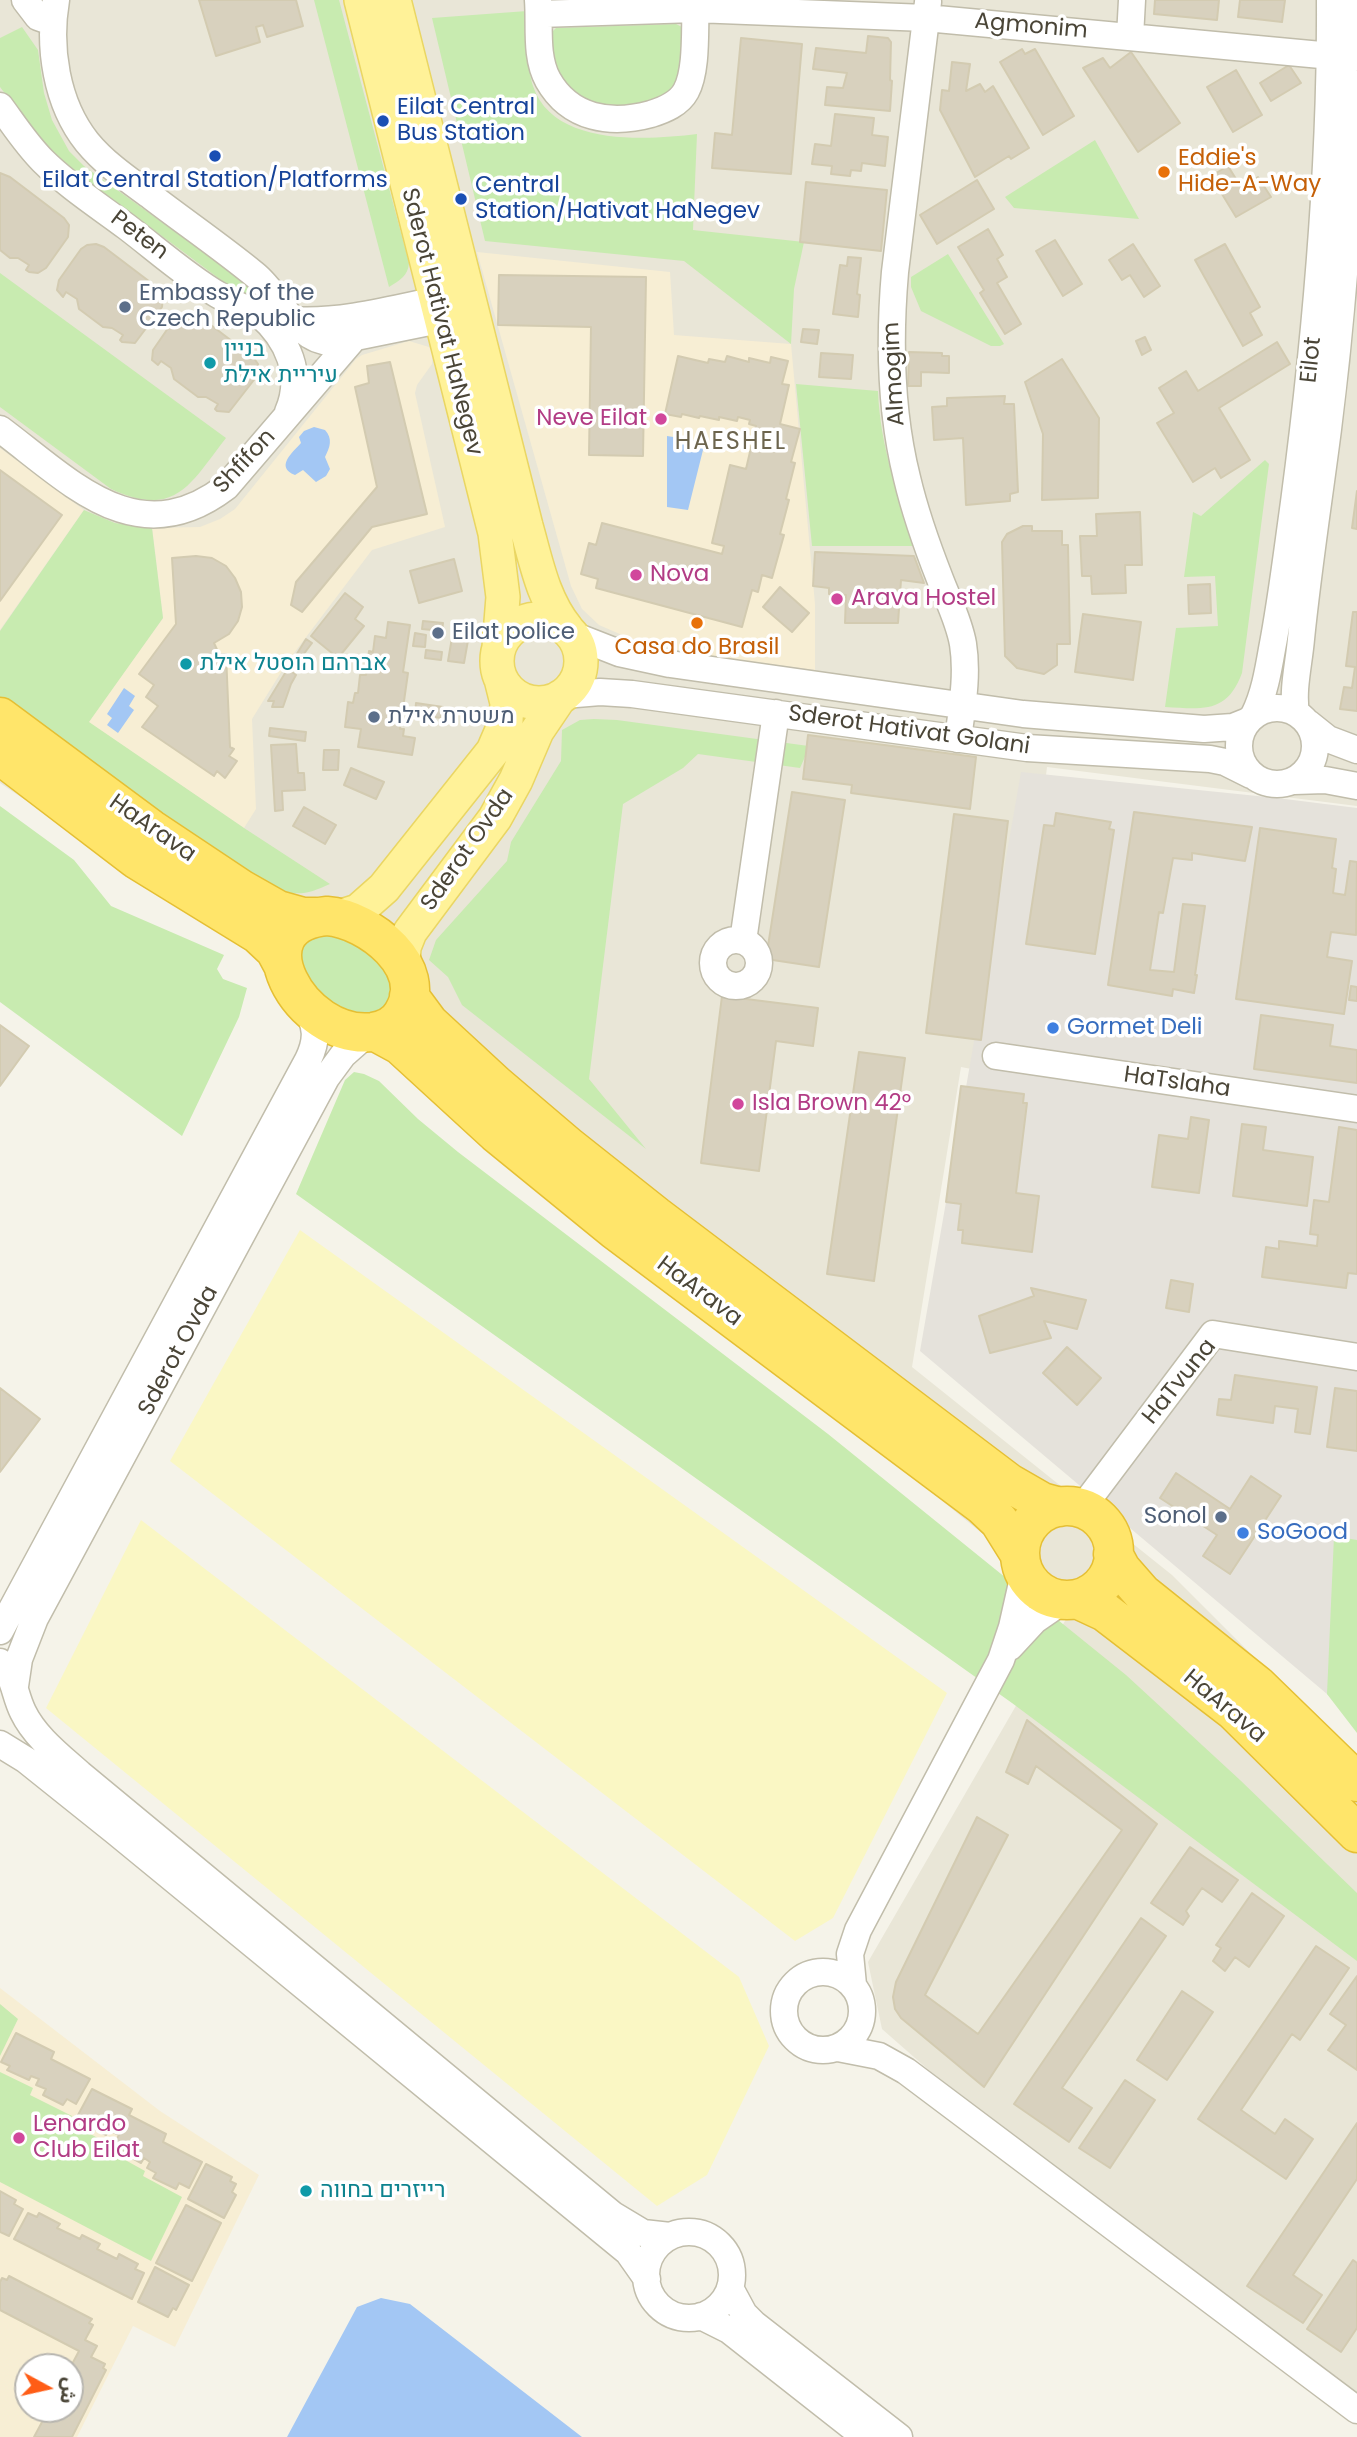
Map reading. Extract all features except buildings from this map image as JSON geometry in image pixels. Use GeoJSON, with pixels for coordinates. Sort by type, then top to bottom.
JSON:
{"type":"FeatureCollection","features":[{"type":"Feature","properties":{"kind":"highway","name":"HaArava"},"geometry":{"type":"LineString","coordinates":[[0,717],[128,813],[230,881],[278,909],[303,917],[327,917]]}},
{"type":"Feature","properties":{"kind":"highway","name":"HaArava"},"geometry":{"type":"LineString","coordinates":[[0,755],[136,859],[258,934],[275,950],[282,963]]}},
{"type":"Feature","properties":{"kind":"highway"},"geometry":{"type":"LineString","coordinates":[[327,917],[364,926],[395,953],[406,982],[407,1007],[395,1023],[372,1032],[340,1028],[316,1016],[289,986],[282,963],[284,942],[297,926],[327,917]]}},
{"type":"Feature","properties":{"kind":"highway","name":"HaArava"},"geometry":{"type":"LineString","coordinates":[[406,982],[429,1023],[495,1084],[616,1185],[1009,1483],[1042,1502],[1071,1508]]}},
{"type":"Feature","properties":{"kind":"highway","name":"HaArava"},"geometry":{"type":"LineString","coordinates":[[372,1032],[400,1045],[496,1133],[615,1230],[982,1505],[1004,1528],[1022,1563]]}},
{"type":"Feature","properties":{"kind":"highway"},"geometry":{"type":"LineString","coordinates":[[1071,1508],[1099,1518],[1109,1531],[1114,1546],[1113,1554],[1108,1577],[1098,1589],[1071,1600],[1055,1599],[1040,1593],[1029,1582],[1022,1563],[1022,1538],[1029,1524],[1041,1513],[1071,1508]]}},
{"type":"Feature","properties":{"kind":"highway","name":"HaArava"},"geometry":{"type":"LineString","coordinates":[[1113,1554],[1121,1569],[1142,1593],[1257,1685],[1357,1782]]}},
{"type":"Feature","properties":{"kind":"highway","name":"HaArava"},"geometry":{"type":"LineString","coordinates":[[1071,1600],[1105,1612],[1234,1711],[1357,1833]]}},
{"type":"Feature","properties":{"kind":"main road","name":"Sderot Hativat HaNegev"},"geometry":{"type":"LineString","coordinates":[[361,0],[454,307],[542,582],[557,617],[570,632]]}},
{"type":"Feature","properties":{"kind":"main road","name":"Sderot Hativat HaNegev"},"geometry":{"type":"LineString","coordinates":[[394,0],[498,550],[503,597],[499,647]]}},
{"type":"Feature","properties":{"kind":"main road"},"geometry":{"type":"LineString","coordinates":[[545,619],[570,632],[580,650],[581,667],[575,682],[562,696],[541,703],[524,701],[510,693],[496,664],[499,647],[507,632],[528,620],[545,619]]}},
{"type":"Feature","properties":{"kind":"main road","name":"Sderot Ovda"},"geometry":{"type":"LineString","coordinates":[[327,917],[358,911],[384,888],[493,751],[506,721],[507,703],[501,679]]}},
{"type":"Feature","properties":{"kind":"main road","name":"Sderot Ovda"},"geometry":{"type":"LineString","coordinates":[[406,982],[404,947],[410,932],[487,830],[513,786],[537,731],[562,696]]}},
{"type":"Feature","properties":{"kind":"street"},"geometry":{"type":"LineString","coordinates":[[26,0],[38,17],[54,11],[54,64],[65,104],[86,141],[117,171],[257,275],[293,321]]}},
{"type":"Feature","properties":{"kind":"street"},"geometry":{"type":"LineString","coordinates":[[1130,37],[1132,0]]}},
{"type":"Feature","properties":{"kind":"street","name":"Eilot"},"geometry":{"type":"LineString","coordinates":[[1302,718],[1296,691],[1340,323],[1351,147],[1342,56],[1330,0]]}},
{"type":"Feature","properties":{"kind":"street","name":"Eilot"},"geometry":{"type":"LineString","coordinates":[[1251,718],[1263,691],[1277,622],[1312,360],[1342,56],[1354,0]]}},
{"type":"Feature","properties":{"kind":"street"},"geometry":{"type":"LineString","coordinates":[[539,7],[540,57],[547,78],[575,110],[610,120],[633,119],[681,99],[688,88],[692,68],[695,5]]}},
{"type":"Feature","properties":{"kind":"street","name":"Agmonim"},"geometry":{"type":"LineString","coordinates":[[539,7],[695,5],[927,9],[1130,37],[1342,56]]}},
{"type":"Feature","properties":{"kind":"street","name":"Almogim"},"geometry":{"type":"LineString","coordinates":[[927,9],[895,272],[891,338],[892,384],[899,443],[907,479],[963,642],[965,665],[958,739]]}},
{"type":"Feature","properties":{"kind":"street"},"geometry":{"type":"LineString","coordinates":[[0,106],[32,149]]}},
{"type":"Feature","properties":{"kind":"street"},"geometry":{"type":"LineString","coordinates":[[0,135],[13,138],[32,149]]}},
{"type":"Feature","properties":{"kind":"street","name":"Peten"},"geometry":{"type":"LineString","coordinates":[[32,149],[64,180],[205,286],[234,304],[260,314],[293,321],[454,307]]}},
{"type":"Feature","properties":{"kind":"street","name":"Peten"},"geometry":{"type":"LineString","coordinates":[[293,321],[308,335],[322,341],[352,339],[454,307]]}},
{"type":"Feature","properties":{"kind":"street"},"geometry":{"type":"LineString","coordinates":[[260,314],[281,336],[293,362],[294,390],[286,417]]}},
{"type":"Feature","properties":{"kind":"street","name":"Shfifon"},"geometry":{"type":"LineString","coordinates":[[0,429],[86,493],[129,512],[171,514],[209,500],[226,486],[352,339]]}},
{"type":"Feature","properties":{"kind":"street","name":"Sderot Hativat Golani"},"geometry":{"type":"LineString","coordinates":[[570,632],[589,643],[619,653],[670,664],[1031,715],[1203,729],[1233,727],[1251,718]]}},
{"type":"Feature","properties":{"kind":"street","name":"Sderot Hativat Golani"},"geometry":{"type":"LineString","coordinates":[[562,696],[600,692],[632,694],[1027,748],[1210,759],[1225,762],[1251,775]]}},
{"type":"Feature","properties":{"kind":"street"},"geometry":{"type":"LineString","coordinates":[[1357,750],[1328,739],[1302,718],[1275,708],[1251,718],[1241,733],[1239,749],[1242,763],[1251,775],[1271,784],[1325,780],[1357,786]]}},
{"type":"Feature","properties":{"kind":"street"},"geometry":{"type":"LineString","coordinates":[[743,941],[776,713]]}},
{"type":"Feature","properties":{"kind":"street"},"geometry":{"type":"LineString","coordinates":[[1294,781],[1310,766],[1315,751],[1314,736],[1302,718]]}},
{"type":"Feature","properties":{"kind":"street","name":"Sderot Ovda"},"geometry":{"type":"LineString","coordinates":[[0,1631],[308,1060],[316,1040],[316,1031],[305,1006]]}},
{"type":"Feature","properties":{"kind":"street","name":"Sderot Ovda"},"geometry":{"type":"LineString","coordinates":[[0,1734],[14,1714],[19,1659],[36,1618],[326,1078],[343,1055],[372,1032]]}},
{"type":"Feature","properties":{"kind":"street","name":"HaTslaha"},"geometry":{"type":"LineString","coordinates":[[996,1056],[1357,1109]]}},
{"type":"Feature","properties":{"kind":"street","name":"HaTvuna"},"geometry":{"type":"LineString","coordinates":[[1071,1508],[1213,1334],[1357,1357]]}},
{"type":"Feature","properties":{"kind":"street"},"geometry":{"type":"LineString","coordinates":[[1022,1563],[1012,1628],[1000,1660],[858,1930],[841,1954],[818,1972],[803,1977],[789,1991],[785,2018],[791,2034],[807,2047],[817,2050],[838,2048],[879,2056],[906,2071],[1357,2410]]}},
{"type":"Feature","properties":{"kind":"street"},"geometry":{"type":"LineString","coordinates":[[1000,1660],[1035,1620],[1071,1600]]}},
{"type":"Feature","properties":{"kind":"street"},"geometry":{"type":"LineString","coordinates":[[0,1662],[12,1677],[23,1712],[32,1727],[53,1749],[165,1845],[613,2215],[643,2233],[670,2235],[684,2231],[698,2232],[723,2247],[730,2260],[730,2288],[713,2311],[687,2318],[673,2315],[661,2308],[652,2297],[646,2270],[650,2256],[658,2244],[670,2235]]}},
{"type":"Feature","properties":{"kind":"street"},"geometry":{"type":"LineString","coordinates":[[0,1744],[26,1760],[96,1815],[628,2252],[647,2279]]}},
{"type":"Feature","properties":{"kind":"street"},"geometry":{"type":"LineString","coordinates":[[853,1985],[850,1954],[858,1930]]}},
{"type":"Feature","properties":{"kind":"street"},"geometry":{"type":"LineString","coordinates":[[818,1972],[841,1975],[853,1985],[860,1997],[864,2020],[871,2032],[906,2071]]}},
{"type":"Feature","properties":{"kind":"street"},"geometry":{"type":"LineString","coordinates":[[838,2048],[856,2033],[863,2011]]}},
{"type":"Feature","properties":{"kind":"street"},"geometry":{"type":"LineString","coordinates":[[730,2288],[744,2314],[754,2324],[900,2437]]}},
{"type":"Feature","properties":{"kind":"street"},"geometry":{"type":"LineString","coordinates":[[701,2316],[729,2330],[865,2437]]}},
{"type":"Feature","properties":{"kind":"shaded area"},"geometry":{"type":"Polygon","coordinates":[[[0,0],[1357,0],[1357,806],[1047,767],[1009,1076],[961,1067],[912,1367],[1172,1575],[1357,1760],[1357,2392],[931,2072],[882,2029],[868,1962],[1073,1607],[380,1045],[255,955],[0,783],[0,0]]]}},
{"type":"Feature","properties":{"kind":"shaded area","name":"Neve Eilat"},"geometry":{"type":"Polygon","coordinates":[[[477,252],[670,272],[674,335],[791,344],[815,604],[815,670],[693,654],[629,638],[599,625],[582,609],[571,586],[477,252]]]}},
{"type":"Feature","properties":{"kind":"shaded area"},"geometry":{"type":"Polygon","coordinates":[[[409,341],[429,347],[433,352],[432,364],[417,385],[415,393],[445,527],[372,550],[288,661],[252,719],[256,809],[244,828],[88,722],[163,618],[152,528],[200,527],[235,509],[356,359],[409,341]]]}},
{"type":"Feature","properties":{"kind":"shaded area"},"geometry":{"type":"Polygon","coordinates":[[[0,448],[84,510],[0,630],[0,448]]]}},
{"type":"Feature","properties":{"kind":"shaded area"},"geometry":{"type":"Polygon","coordinates":[[[1021,772],[1357,808],[1357,1724],[1327,1694],[920,1351],[1021,772]]]}},
{"type":"Feature","properties":{"kind":"shaded area"},"geometry":{"type":"Polygon","coordinates":[[[0,1988],[160,2111],[259,2175],[175,2347],[133,2326],[77,2437],[0,2437],[0,1988]]]}},
{"type":"Feature","properties":{"kind":"green space"},"geometry":{"type":"Polygon","coordinates":[[[314,0],[339,0],[409,263],[400,280],[389,287],[314,0]]]}},
{"type":"Feature","properties":{"kind":"green space"},"geometry":{"type":"Polygon","coordinates":[[[527,11],[533,86],[544,106],[560,120],[580,130],[628,138],[697,134],[693,230],[804,242],[794,289],[791,344],[684,261],[485,241],[432,18],[527,11]]]}},
{"type":"Feature","properties":{"kind":"green space"},"geometry":{"type":"Polygon","coordinates":[[[676,24],[682,27],[685,33],[679,81],[665,94],[632,106],[605,108],[581,99],[564,81],[554,58],[552,32],[556,28],[676,24]]]}},
{"type":"Feature","properties":{"kind":"green space"},"geometry":{"type":"Polygon","coordinates":[[[22,27],[38,50],[44,93],[52,120],[69,151],[84,166],[253,288],[263,300],[248,297],[233,289],[56,157],[37,136],[0,87],[0,38],[22,27]]]}},
{"type":"Feature","properties":{"kind":"green space"},"geometry":{"type":"Polygon","coordinates":[[[1095,140],[1139,219],[1014,208],[1005,197],[1095,140]]]}},
{"type":"Feature","properties":{"kind":"green space"},"geometry":{"type":"Polygon","coordinates":[[[948,254],[1004,344],[991,346],[921,311],[911,287],[911,277],[948,254]]]}},
{"type":"Feature","properties":{"kind":"green space"},"geometry":{"type":"Polygon","coordinates":[[[0,273],[226,438],[191,482],[166,498],[151,500],[111,489],[0,407],[0,273]]]}},
{"type":"Feature","properties":{"kind":"green space"},"geometry":{"type":"Polygon","coordinates":[[[796,384],[878,391],[886,451],[915,546],[812,546],[796,384]]]}},
{"type":"Feature","properties":{"kind":"green space"},"geometry":{"type":"Polygon","coordinates":[[[1265,460],[1269,464],[1242,673],[1229,696],[1212,706],[1165,707],[1176,628],[1218,626],[1215,576],[1184,577],[1193,512],[1201,516],[1265,460]]]}},
{"type":"Feature","properties":{"kind":"green space"},"geometry":{"type":"Polygon","coordinates":[[[84,510],[115,523],[152,528],[163,618],[89,722],[330,884],[300,893],[271,886],[112,782],[0,698],[0,631],[84,510]]]}},
{"type":"Feature","properties":{"kind":"green space"},"geometry":{"type":"Polygon","coordinates":[[[594,719],[816,747],[808,750],[800,768],[698,754],[683,768],[623,804],[589,1079],[646,1149],[462,1005],[448,977],[429,960],[436,940],[507,861],[511,842],[561,761],[562,730],[580,720],[594,719]]]}},
{"type":"Feature","properties":{"kind":"green space"},"geometry":{"type":"Polygon","coordinates":[[[0,806],[74,860],[111,906],[224,955],[217,969],[223,979],[247,988],[239,1017],[182,1136],[0,1002],[0,806]]]}},
{"type":"Feature","properties":{"kind":"green space"},"geometry":{"type":"Polygon","coordinates":[[[347,932],[395,978],[387,1013],[344,1017],[296,971],[304,936],[347,932]]]}},
{"type":"Feature","properties":{"kind":"green space"},"geometry":{"type":"Polygon","coordinates":[[[354,1072],[379,1081],[418,1119],[458,1152],[828,1434],[1126,1675],[1357,1893],[1357,1961],[1012,1703],[296,1194],[345,1080],[354,1072]]]}},
{"type":"Feature","properties":{"kind":"green space"},"geometry":{"type":"Polygon","coordinates":[[[1334,1536],[1357,1540],[1357,1733],[1327,1694],[1334,1536]]]}},
{"type":"Feature","properties":{"kind":"green space"},"geometry":{"type":"Polygon","coordinates":[[[0,2004],[18,2019],[0,2056],[0,2004]]]}},
{"type":"Feature","properties":{"kind":"green space"},"geometry":{"type":"Polygon","coordinates":[[[0,2072],[33,2088],[30,2095],[72,2116],[69,2122],[103,2141],[100,2146],[145,2171],[143,2176],[182,2197],[151,2261],[0,2182],[0,2072]]]}},
{"type":"Feature","properties":{"kind":"sand"},"geometry":{"type":"Polygon","coordinates":[[[300,1230],[947,1693],[833,1918],[795,1941],[170,1461],[300,1230]]]}},
{"type":"Feature","properties":{"kind":"sand"},"geometry":{"type":"Polygon","coordinates":[[[141,1520],[739,1977],[769,2046],[707,2175],[657,2206],[46,1708],[141,1520]]]}},
{"type":"Feature","properties":{"kind":"water"},"geometry":{"type":"Polygon","coordinates":[[[314,427],[325,430],[330,440],[325,457],[330,469],[326,476],[316,482],[303,470],[295,475],[286,468],[290,455],[301,443],[299,437],[304,431],[314,427]]]}},
{"type":"Feature","properties":{"kind":"water"},"geometry":{"type":"Polygon","coordinates":[[[667,436],[705,442],[688,510],[667,507],[667,436]]]}},
{"type":"Feature","properties":{"kind":"water"},"geometry":{"type":"Polygon","coordinates":[[[124,688],[135,696],[129,706],[134,710],[118,733],[107,725],[112,718],[107,714],[124,688]]]}},
{"type":"Feature","properties":{"kind":"water"},"geometry":{"type":"Polygon","coordinates":[[[381,2298],[410,2304],[582,2437],[287,2437],[357,2307],[381,2298]]]}},
{"type":"Feature","properties":{"kind":"place","name":"Eilat Central Bus Station"},"geometry":{"type":"Point","coordinates":[383,121]}},
{"type":"Feature","properties":{"kind":"place","name":"Eilat Central Station/Platforms"},"geometry":{"type":"Point","coordinates":[215,156]}},
{"type":"Feature","properties":{"kind":"place","name":"Eddie's Hide-A-Way"},"geometry":{"type":"Point","coordinates":[1164,172]}},
{"type":"Feature","properties":{"kind":"place","name":"Central Station/Hativat HaNegev"},"geometry":{"type":"Point","coordinates":[461,199]}},
{"type":"Feature","properties":{"kind":"place","name":"Embassy of the Czech Republic"},"geometry":{"type":"Point","coordinates":[125,307]}},
{"type":"Feature","properties":{"kind":"place","name":"בניין עיריית אילת"},"geometry":{"type":"Point","coordinates":[210,363]}},
{"type":"Feature","properties":{"kind":"place","name":"Neve Eilat"},"geometry":{"type":"Point","coordinates":[661,419]}},
{"type":"Feature","properties":{"kind":"place","name":"Nova"},"geometry":{"type":"Point","coordinates":[636,575]}},
{"type":"Feature","properties":{"kind":"place","name":"Arava Hostel"},"geometry":{"type":"Point","coordinates":[837,599]}},
{"type":"Feature","properties":{"kind":"place","name":"Casa do Brasil"},"geometry":{"type":"Point","coordinates":[697,623]}},
{"type":"Feature","properties":{"kind":"place","name":"Eilat police"},"geometry":{"type":"Point","coordinates":[438,633]}},
{"type":"Feature","properties":{"kind":"place","name":"אברהם הוסטל אילת"},"geometry":{"type":"Point","coordinates":[186,664]}},
{"type":"Feature","properties":{"kind":"place","name":"משטרת אילת"},"geometry":{"type":"Point","coordinates":[374,717]}},
{"type":"Feature","properties":{"kind":"place","name":"Gormet Deli"},"geometry":{"type":"Point","coordinates":[1053,1028]}},
{"type":"Feature","properties":{"kind":"place","name":"Isla Brown 42°"},"geometry":{"type":"Point","coordinates":[738,1104]}},
{"type":"Feature","properties":{"kind":"place","name":"Sonol"},"geometry":{"type":"Point","coordinates":[1221,1517]}},
{"type":"Feature","properties":{"kind":"place","name":"SoGood"},"geometry":{"type":"Point","coordinates":[1243,1533]}},
{"type":"Feature","properties":{"kind":"place","name":"Lenardo Club Eilat"},"geometry":{"type":"Point","coordinates":[19,2138]}},
{"type":"Feature","properties":{"kind":"place","name":"רייזרים בחווה"},"geometry":{"type":"Point","coordinates":[306,2191]}},
{"type":"Feature","properties":{"kind":"district","name":"HAESHEL"},"geometry":{"type":"Point","coordinates":[731,443]}}]}
